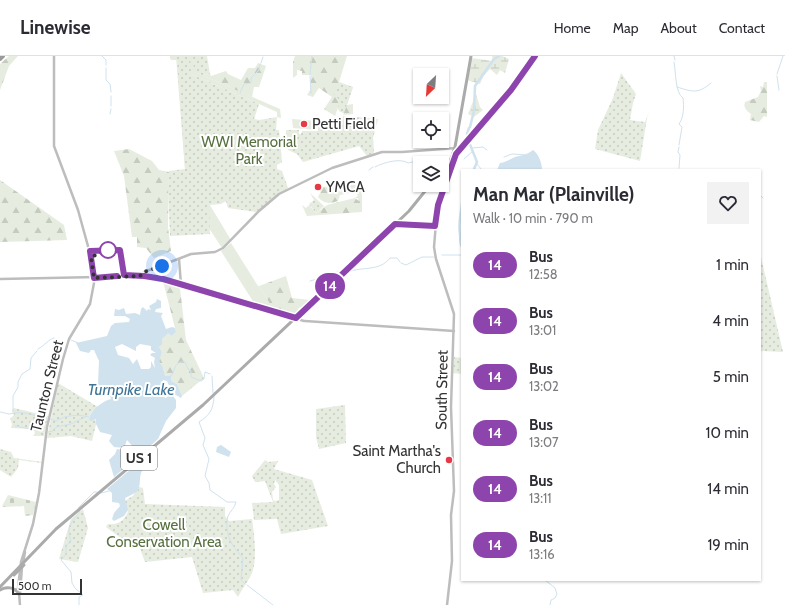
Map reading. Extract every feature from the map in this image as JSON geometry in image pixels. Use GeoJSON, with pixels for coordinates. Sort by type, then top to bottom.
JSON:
{"type":"FeatureCollection","features":[{"type":"Feature","properties":{"kind":"main road","name":"Taunton Street"},"geometry":{"type":"LineString","coordinates":[[20,605],[18,590],[21,566],[40,489],[47,427],[63,358],[69,339],[90,304],[94,278],[76,201],[54,146],[54,56]]}},
{"type":"Feature","properties":{"kind":"main road"},"geometry":{"type":"LineString","coordinates":[[449,161],[455,147],[471,56]]}},
{"type":"Feature","properties":{"kind":"main road"},"geometry":{"type":"LineString","coordinates":[[140,276],[144,272],[196,253],[219,250],[227,246],[259,211],[284,190],[337,166],[382,152],[402,152],[455,147],[460,149],[511,90],[535,56]]}},
{"type":"Feature","properties":{"kind":"main road","name":"South Street"},"geometry":{"type":"LineString","coordinates":[[447,605],[452,562],[452,515],[454,491],[451,407],[454,310],[435,257],[435,226],[438,205],[460,149]]}},
{"type":"Feature","properties":{"kind":"main road","name":"US 1"},"geometry":{"type":"LineString","coordinates":[[0,589],[29,557],[63,524],[214,394],[259,353],[414,205],[424,192]]}},
{"type":"Feature","properties":{"kind":"main road"},"geometry":{"type":"LineString","coordinates":[[179,259],[181,285]]}},
{"type":"Feature","properties":{"kind":"main road"},"geometry":{"type":"LineString","coordinates":[[0,279],[140,276],[181,285],[304,321],[454,331]]}},
{"type":"Feature","properties":{"kind":"main road","name":"US 1"},"geometry":{"type":"LineString","coordinates":[[21,566],[63,524]]}},
{"type":"Feature","properties":{"kind":"main road","name":"Taunton Street"},"geometry":{"type":"LineString","coordinates":[[21,566],[27,543]]}},
{"type":"Feature","properties":{"kind":"main road"},"geometry":{"type":"LineString","coordinates":[[24,557],[29,557]]}},
{"type":"Feature","properties":{"kind":"main road"},"geometry":{"type":"LineString","coordinates":[[0,589],[7,587],[18,590]]}},
{"type":"Feature","properties":{"kind":"main road","name":"Taunton Street"},"geometry":{"type":"LineString","coordinates":[[18,590],[19,599]]}},
{"type":"Feature","properties":{"kind":"green space"},"geometry":{"type":"Polygon","coordinates":[[[9,56],[18,56],[9,66],[0,90],[0,64],[9,56]]]}},
{"type":"Feature","properties":{"kind":"green space","name":"WWI Memorial Park"},"geometry":{"type":"Polygon","coordinates":[[[170,56],[190,56],[191,74],[259,104],[254,119],[259,120],[277,117],[276,130],[279,130],[282,162],[277,165],[277,169],[282,171],[288,188],[256,212],[228,208],[226,201],[221,204],[209,205],[210,234],[170,236],[168,186],[169,171],[185,169],[177,60],[171,60],[170,56]]]}},
{"type":"Feature","properties":{"kind":"green space"},"geometry":{"type":"Polygon","coordinates":[[[176,56],[193,56],[195,72],[280,109],[281,118],[277,117],[277,112],[191,74],[202,192],[231,240],[222,248],[187,195],[176,56]]]}},
{"type":"Feature","properties":{"kind":"green space"},"geometry":{"type":"Polygon","coordinates":[[[193,56],[207,56],[210,74],[202,75],[194,72],[193,56]]]}},
{"type":"Feature","properties":{"kind":"green space"},"geometry":{"type":"Polygon","coordinates":[[[295,56],[347,56],[339,82],[353,87],[347,105],[353,104],[353,114],[343,115],[344,113],[339,111],[338,108],[335,116],[324,109],[332,97],[319,88],[313,97],[307,95],[310,90],[311,75],[302,75],[302,71],[297,70],[297,75],[293,78],[293,62],[295,56]]]}},
{"type":"Feature","properties":{"kind":"green space"},"geometry":{"type":"Polygon","coordinates":[[[492,56],[502,56],[509,59],[505,73],[500,70],[497,75],[490,69],[484,75],[480,84],[467,80],[471,58],[493,61],[492,56]]]}},
{"type":"Feature","properties":{"kind":"green space"},"geometry":{"type":"Polygon","coordinates":[[[258,63],[266,66],[259,87],[254,87],[252,97],[202,75],[210,74],[211,76],[226,71],[228,74],[241,80],[248,68],[255,68],[258,63]]]}},
{"type":"Feature","properties":{"kind":"green space"},"geometry":{"type":"Polygon","coordinates":[[[621,73],[636,94],[630,120],[645,122],[649,112],[640,161],[595,149],[598,130],[613,98],[621,73]]]}},
{"type":"Feature","properties":{"kind":"green space"},"geometry":{"type":"Polygon","coordinates":[[[764,82],[767,82],[767,117],[764,116],[759,122],[750,120],[751,114],[745,108],[745,102],[758,97],[761,91],[760,86],[763,87],[764,82]]]}},
{"type":"Feature","properties":{"kind":"green space"},"geometry":{"type":"Polygon","coordinates":[[[339,83],[353,87],[344,113],[339,111],[338,98],[334,96],[339,83]]]}},
{"type":"Feature","properties":{"kind":"green space"},"geometry":{"type":"Polygon","coordinates":[[[476,94],[480,107],[483,110],[474,117],[468,114],[476,94]]]}},
{"type":"Feature","properties":{"kind":"green space"},"geometry":{"type":"Polygon","coordinates":[[[343,116],[378,119],[373,138],[374,153],[367,156],[359,146],[303,162],[297,154],[288,150],[286,130],[299,130],[299,134],[301,134],[302,131],[318,131],[318,120],[342,125],[343,116]]]}},
{"type":"Feature","properties":{"kind":"green space","name":"Petti Field"},"geometry":{"type":"Polygon","coordinates":[[[292,119],[317,121],[316,130],[293,128],[292,119]]]}},
{"type":"Feature","properties":{"kind":"green space"},"geometry":{"type":"Polygon","coordinates":[[[129,149],[152,161],[159,170],[169,172],[168,227],[171,251],[154,258],[146,248],[137,247],[137,237],[132,237],[124,176],[114,151],[129,149]]]}},
{"type":"Feature","properties":{"kind":"green space"},"geometry":{"type":"Polygon","coordinates":[[[0,180],[64,225],[67,240],[0,242],[0,180]]]}},
{"type":"Feature","properties":{"kind":"green space"},"geometry":{"type":"Polygon","coordinates":[[[362,184],[362,212],[307,216],[302,205],[306,208],[309,205],[316,213],[327,205],[358,196],[355,192],[340,195],[338,201],[332,203],[327,203],[318,197],[323,187],[362,184]]]}},
{"type":"Feature","properties":{"kind":"green space"},"geometry":{"type":"Polygon","coordinates":[[[310,193],[324,206],[316,213],[309,204],[314,200],[310,193]]]}},
{"type":"Feature","properties":{"kind":"green space"},"geometry":{"type":"Polygon","coordinates":[[[231,243],[275,312],[256,306],[221,251],[231,243]]]}},
{"type":"Feature","properties":{"kind":"green space"},"geometry":{"type":"Polygon","coordinates":[[[761,257],[783,352],[761,351],[761,257]]]}},
{"type":"Feature","properties":{"kind":"green space"},"geometry":{"type":"Polygon","coordinates":[[[286,276],[292,298],[310,300],[304,306],[299,308],[294,316],[275,312],[259,286],[286,276]]]}},
{"type":"Feature","properties":{"kind":"green space"},"geometry":{"type":"Polygon","coordinates":[[[163,281],[180,288],[186,340],[204,378],[182,396],[177,384],[171,381],[172,373],[169,376],[164,376],[159,361],[162,352],[159,347],[162,339],[168,332],[172,336],[176,332],[163,281]]]}},
{"type":"Feature","properties":{"kind":"green space"},"geometry":{"type":"Polygon","coordinates":[[[454,357],[461,358],[461,374],[453,373],[454,357]]]}},
{"type":"Feature","properties":{"kind":"green space"},"geometry":{"type":"Polygon","coordinates":[[[58,383],[98,407],[92,412],[89,418],[89,420],[97,420],[92,441],[71,436],[47,438],[58,383]]]}},
{"type":"Feature","properties":{"kind":"green space"},"geometry":{"type":"Polygon","coordinates":[[[345,405],[346,443],[319,449],[316,437],[316,409],[345,405]]]}},
{"type":"Feature","properties":{"kind":"green space"},"geometry":{"type":"Polygon","coordinates":[[[14,408],[48,416],[44,436],[33,436],[35,434],[34,429],[11,428],[12,424],[10,419],[14,415],[12,410],[14,408]]]}},
{"type":"Feature","properties":{"kind":"green space"},"geometry":{"type":"Polygon","coordinates":[[[0,449],[11,452],[14,458],[42,463],[19,460],[18,468],[11,477],[0,470],[0,449]]]}},
{"type":"Feature","properties":{"kind":"green space"},"geometry":{"type":"Polygon","coordinates":[[[265,460],[268,462],[278,461],[274,469],[312,480],[328,526],[281,534],[277,519],[254,520],[252,503],[273,502],[265,481],[255,482],[252,476],[265,460]],[[275,480],[274,484],[276,487],[272,492],[273,500],[275,501],[279,500],[279,485],[275,480]]]}},
{"type":"Feature","properties":{"kind":"green space","name":"Cowell Conservation Area"},"geometry":{"type":"Polygon","coordinates":[[[139,487],[143,488],[145,504],[225,507],[225,516],[229,521],[252,519],[255,547],[253,569],[238,597],[233,590],[203,593],[192,557],[145,562],[136,538],[125,541],[106,527],[108,524],[118,523],[125,518],[128,512],[125,501],[134,495],[139,487]]]}},
{"type":"Feature","properties":{"kind":"green space"},"geometry":{"type":"Polygon","coordinates":[[[8,495],[36,502],[33,515],[25,516],[24,506],[2,506],[8,495]]]}},
{"type":"Feature","properties":{"kind":"green space"},"geometry":{"type":"Polygon","coordinates":[[[83,509],[88,528],[78,562],[59,559],[71,519],[83,509]]]}},
{"type":"Feature","properties":{"kind":"water"},"geometry":{"type":"Polygon","coordinates":[[[533,150],[540,159],[542,169],[497,169],[500,163],[533,150]]]}},
{"type":"Feature","properties":{"kind":"water","name":"Turnpike Lake"},"geometry":{"type":"Polygon","coordinates":[[[157,299],[161,301],[161,308],[156,309],[155,312],[163,313],[161,316],[166,329],[172,327],[175,328],[176,332],[172,336],[168,333],[162,339],[162,344],[159,347],[162,352],[159,362],[165,376],[169,376],[172,373],[171,381],[177,384],[182,396],[181,398],[176,395],[173,396],[176,400],[176,408],[166,421],[158,439],[147,449],[135,449],[127,440],[124,448],[114,447],[109,441],[112,435],[100,432],[96,424],[96,419],[92,421],[89,420],[97,406],[111,399],[109,394],[101,389],[98,384],[99,361],[94,350],[91,350],[89,353],[80,351],[76,343],[107,336],[111,326],[115,323],[129,322],[130,319],[125,316],[114,316],[115,309],[119,310],[124,308],[126,314],[135,313],[140,315],[143,307],[147,311],[148,309],[151,310],[149,306],[156,302],[157,299]],[[122,344],[115,347],[118,355],[129,358],[133,364],[137,359],[141,369],[149,369],[151,367],[151,361],[155,368],[155,358],[150,355],[152,353],[156,353],[151,350],[151,346],[140,344],[136,347],[136,351],[122,344]],[[163,380],[159,392],[161,396],[166,398],[173,391],[167,381],[163,380]]]}},
{"type":"Feature","properties":{"kind":"water"},"geometry":{"type":"Polygon","coordinates":[[[221,445],[231,452],[229,457],[216,452],[217,447],[221,445]]]}},
{"type":"Feature","properties":{"kind":"water"},"geometry":{"type":"Polygon","coordinates":[[[117,449],[142,453],[114,477],[109,460],[115,454],[117,449]]]}},
{"type":"Feature","properties":{"kind":"water"},"geometry":{"type":"Polygon","coordinates":[[[147,458],[146,464],[141,473],[137,492],[125,498],[128,510],[124,516],[114,521],[112,519],[114,513],[120,506],[119,503],[112,502],[112,493],[107,489],[143,459],[147,458]]]}},
{"type":"Feature","properties":{"kind":"waterway"},"geometry":{"type":"LineString","coordinates":[[102,56],[106,60],[106,65]]}},
{"type":"Feature","properties":{"kind":"waterway"},"geometry":{"type":"LineString","coordinates":[[310,75],[312,56]]}},
{"type":"Feature","properties":{"kind":"waterway"},"geometry":{"type":"LineString","coordinates":[[470,127],[474,111],[475,86],[494,59],[499,56]]}},
{"type":"Feature","properties":{"kind":"waterway"},"geometry":{"type":"LineString","coordinates":[[674,56],[675,60]]}},
{"type":"Feature","properties":{"kind":"waterway"},"geometry":{"type":"LineString","coordinates":[[777,74],[783,56]]}},
{"type":"Feature","properties":{"kind":"waterway"},"geometry":{"type":"LineString","coordinates":[[261,63],[263,57]]}},
{"type":"Feature","properties":{"kind":"waterway"},"geometry":{"type":"LineString","coordinates":[[674,62],[678,92],[683,98],[683,115],[679,124],[682,127],[679,145]]}},
{"type":"Feature","properties":{"kind":"waterway"},"geometry":{"type":"LineString","coordinates":[[240,93],[244,84],[251,83],[251,78],[259,70],[260,64]]}},
{"type":"Feature","properties":{"kind":"waterway"},"geometry":{"type":"LineString","coordinates":[[106,68],[106,80],[110,84],[111,92]]}},
{"type":"Feature","properties":{"kind":"waterway"},"geometry":{"type":"LineString","coordinates":[[310,76],[311,93]]}},
{"type":"Feature","properties":{"kind":"waterway"},"geometry":{"type":"LineString","coordinates":[[777,76],[779,90]]}},
{"type":"Feature","properties":{"kind":"waterway"},"geometry":{"type":"LineString","coordinates":[[677,87],[695,91],[702,89],[711,83]]}},
{"type":"Feature","properties":{"kind":"waterway"},"geometry":{"type":"LineString","coordinates":[[111,96],[111,106]]}},
{"type":"Feature","properties":{"kind":"waterway"},"geometry":{"type":"LineString","coordinates":[[110,114],[111,109]]}},
{"type":"Feature","properties":{"kind":"waterway"},"geometry":{"type":"LineString","coordinates":[[468,138],[467,134],[469,128]]}},
{"type":"Feature","properties":{"kind":"waterway"},"geometry":{"type":"LineString","coordinates":[[469,142],[477,162],[474,169]]}},
{"type":"Feature","properties":{"kind":"waterway"},"geometry":{"type":"LineString","coordinates":[[472,148],[483,147],[487,150]]}},
{"type":"Feature","properties":{"kind":"waterway"},"geometry":{"type":"LineString","coordinates":[[679,147],[679,168]]}},
{"type":"Feature","properties":{"kind":"waterway"},"geometry":{"type":"LineString","coordinates":[[464,159],[473,151]]}},
{"type":"Feature","properties":{"kind":"waterway"},"geometry":{"type":"LineString","coordinates":[[504,157],[512,154],[527,155]]}},
{"type":"Feature","properties":{"kind":"waterway"},"geometry":{"type":"LineString","coordinates":[[375,167],[388,162],[413,162]]}},
{"type":"Feature","properties":{"kind":"waterway"},"geometry":{"type":"LineString","coordinates":[[476,163],[481,169]]}},
{"type":"Feature","properties":{"kind":"waterway"},"geometry":{"type":"LineString","coordinates":[[369,170],[373,167]]}},
{"type":"Feature","properties":{"kind":"waterway"},"geometry":{"type":"LineString","coordinates":[[461,211],[459,226],[461,244]]}},
{"type":"Feature","properties":{"kind":"waterway"},"geometry":{"type":"LineString","coordinates":[[442,255],[461,255]]}},
{"type":"Feature","properties":{"kind":"waterway"},"geometry":{"type":"LineString","coordinates":[[401,263],[406,265],[422,257],[434,257]]}},
{"type":"Feature","properties":{"kind":"waterway"},"geometry":{"type":"LineString","coordinates":[[348,272],[376,267],[386,262],[390,258],[397,258],[400,262]]}},
{"type":"Feature","properties":{"kind":"waterway"},"geometry":{"type":"LineString","coordinates":[[310,281],[321,278],[327,279],[334,274]]}},
{"type":"Feature","properties":{"kind":"waterway"},"geometry":{"type":"LineString","coordinates":[[38,349],[54,338]]}},
{"type":"Feature","properties":{"kind":"waterway"},"geometry":{"type":"LineString","coordinates":[[71,340],[78,343]]}},
{"type":"Feature","properties":{"kind":"waterway"},"geometry":{"type":"LineString","coordinates":[[13,412],[13,396],[18,387],[18,382],[22,374],[30,369],[31,358],[37,351]]}},
{"type":"Feature","properties":{"kind":"waterway"},"geometry":{"type":"LineString","coordinates":[[172,375],[176,365],[180,362],[185,362],[188,369],[191,371],[191,377],[201,381],[204,379],[205,372],[210,374]]}},
{"type":"Feature","properties":{"kind":"waterway"},"geometry":{"type":"LineString","coordinates":[[212,376],[213,393]]}},
{"type":"Feature","properties":{"kind":"waterway"},"geometry":{"type":"LineString","coordinates":[[214,397],[210,412],[199,422],[205,438],[203,445],[209,459],[205,476],[209,483],[210,490],[227,502],[236,502],[228,516],[227,524],[229,536],[234,547]]}},
{"type":"Feature","properties":{"kind":"waterway"},"geometry":{"type":"LineString","coordinates":[[0,412],[9,414],[31,414],[47,418]]}},
{"type":"Feature","properties":{"kind":"waterway"},"geometry":{"type":"LineString","coordinates":[[50,419],[56,421],[64,417],[72,416],[89,417]]}},
{"type":"Feature","properties":{"kind":"waterway"},"geometry":{"type":"LineString","coordinates":[[48,432],[53,431],[56,427],[71,424],[87,416]]}},
{"type":"Feature","properties":{"kind":"waterway"},"geometry":{"type":"LineString","coordinates":[[15,426],[35,430]]}},
{"type":"Feature","properties":{"kind":"waterway"},"geometry":{"type":"LineString","coordinates":[[101,493],[109,491]]}},
{"type":"Feature","properties":{"kind":"waterway"},"geometry":{"type":"LineString","coordinates":[[78,508],[94,492],[97,492]]}},
{"type":"Feature","properties":{"kind":"waterway"},"geometry":{"type":"LineString","coordinates":[[79,605],[79,597],[83,595],[75,588],[72,583],[71,572],[61,560],[66,554],[66,545],[71,542],[69,532],[70,525],[80,511]]}},
{"type":"Feature","properties":{"kind":"waterway"},"geometry":{"type":"LineString","coordinates":[[235,549],[243,558],[241,580],[245,584]]}},
{"type":"Feature","properties":{"kind":"waterway"},"geometry":{"type":"LineString","coordinates":[[546,581],[555,588],[557,594],[555,598],[551,600],[550,605]]}},
{"type":"Feature","properties":{"kind":"waterway"},"geometry":{"type":"LineString","coordinates":[[247,585],[273,605]]}},
{"type":"Feature","properties":{"kind":"bus line","name":"14"},"geometry":{"type":"LineString","coordinates":[[117,276],[94,278],[90,251],[120,250],[124,275],[136,275],[163,279],[271,312],[296,318],[395,224],[435,226],[436,211],[456,154],[511,90],[528,68],[535,56]]}},
{"type":"Feature","properties":{"kind":"place","name":"Petti Field"},"geometry":{"type":"Point","coordinates":[304,124]}},
{"type":"Feature","properties":{"kind":"place","name":"YMCA"},"geometry":{"type":"Point","coordinates":[318,187]}},
{"type":"Feature","properties":{"kind":"place","name":"Saint Martha's Church"},"geometry":{"type":"Point","coordinates":[449,460]}},
{"type":"Feature","properties":{"kind":"route"},"geometry":{"type":"LineString","coordinates":[[108,250],[91,257],[94,278],[124,275],[140,276],[144,272],[162,266]]}}]}
